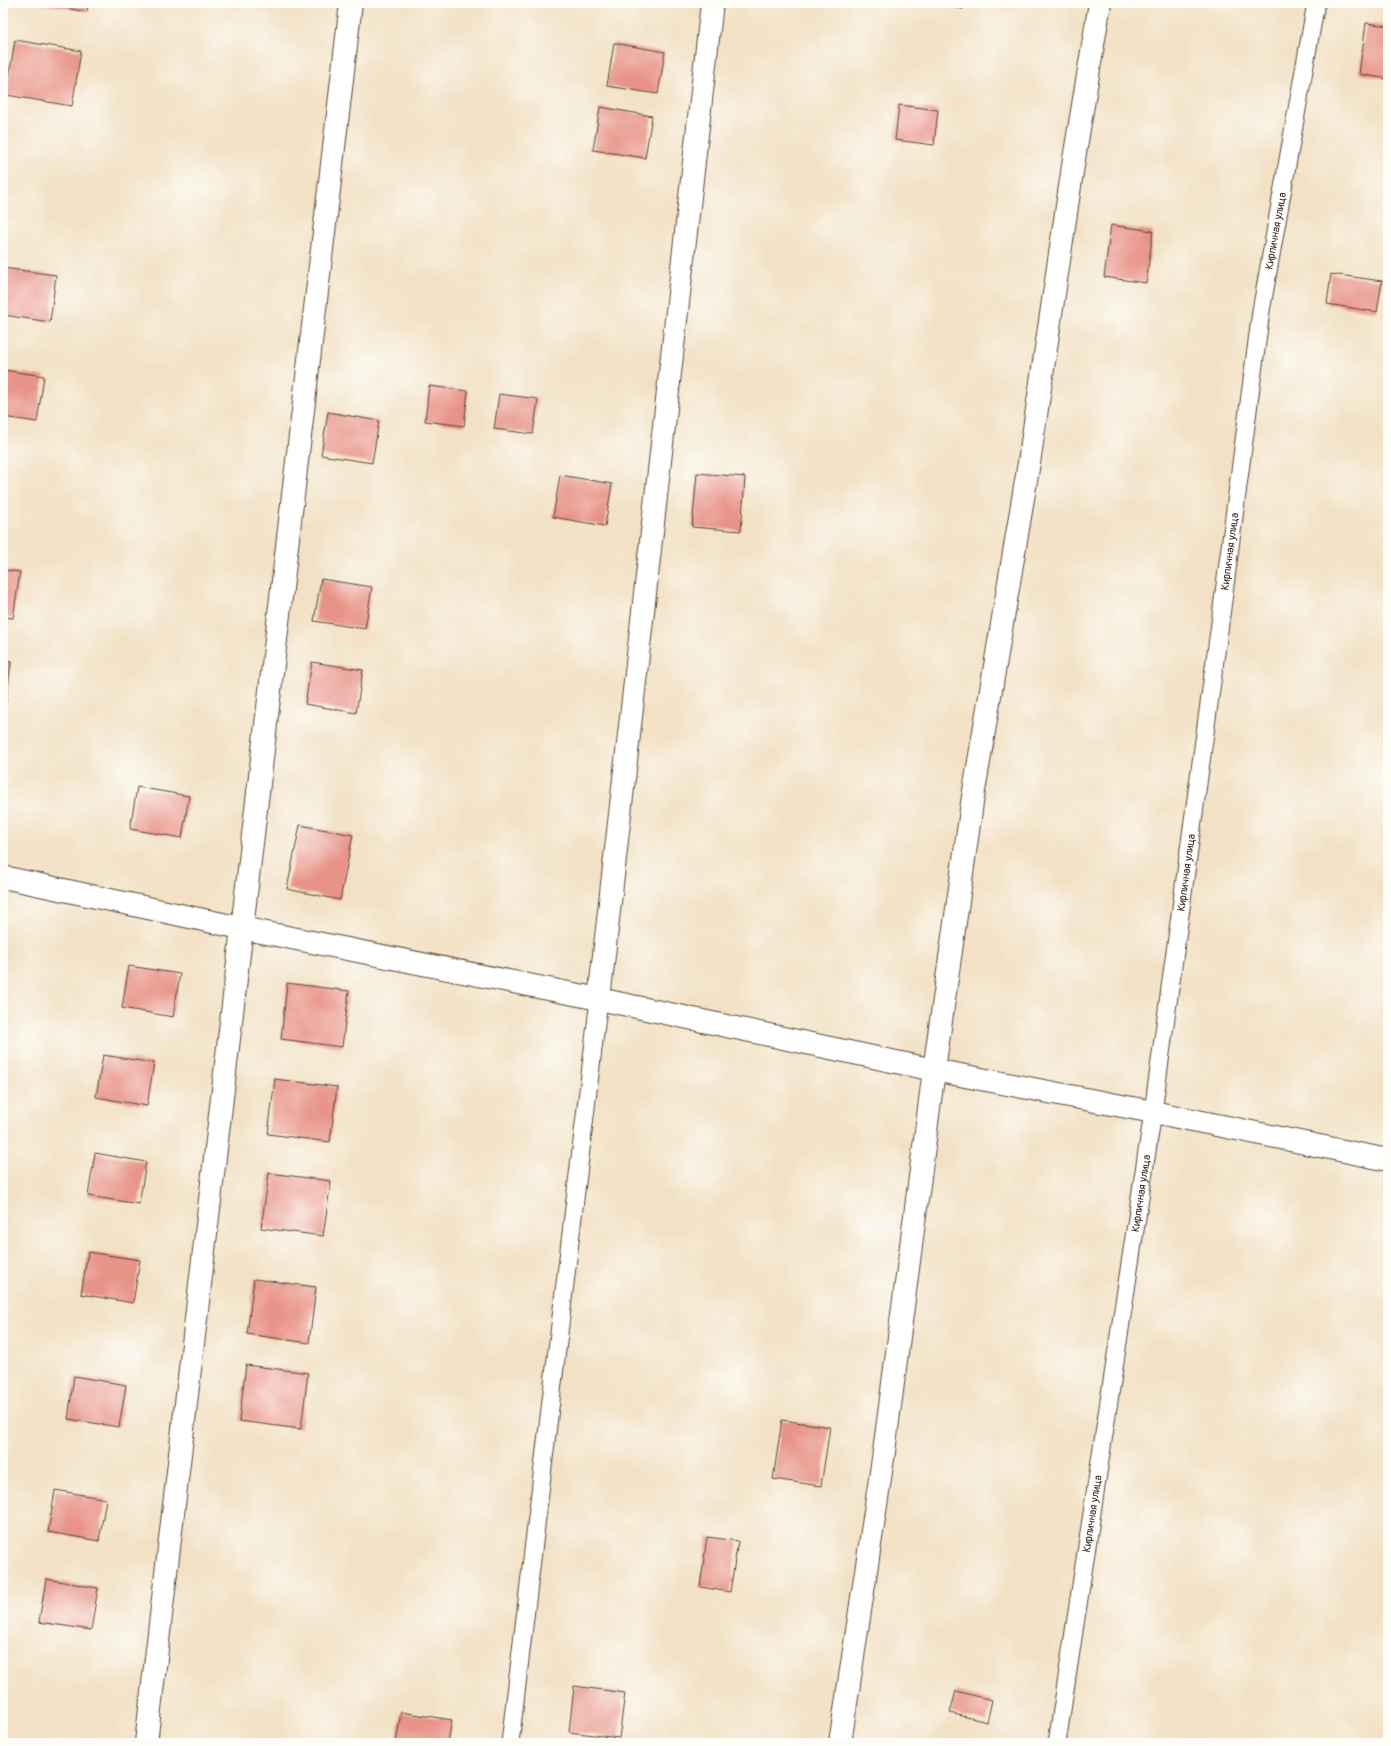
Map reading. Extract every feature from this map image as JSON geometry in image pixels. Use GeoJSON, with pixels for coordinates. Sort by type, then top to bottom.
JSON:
{"type":"FeatureCollection","features":[{"type":"Feature","properties":{"kind":"street"},"geometry":{"type":"LineString","coordinates":[[146,1743],[352,3]]}},
{"type":"Feature","properties":{"kind":"street"},"geometry":{"type":"LineString","coordinates":[[599,999],[712,3]]}},
{"type":"Feature","properties":{"kind":"street"},"geometry":{"type":"LineString","coordinates":[[840,1743],[884,1452],[934,1070],[972,803],[1029,463],[1074,160],[1100,3]]}},
{"type":"Feature","properties":{"kind":"street"},"geometry":{"type":"LineString","coordinates":[[3,878],[242,928],[599,999],[934,1070],[1153,1112],[1388,1160]]}},
{"type":"Feature","properties":{"kind":"lane","name":"Кирпичная улица"},"geometry":{"type":"LineString","coordinates":[[1057,1743],[1153,1112],[1261,311],[1316,3]]}},
{"type":"Feature","properties":{"kind":"lane"},"geometry":{"type":"LineString","coordinates":[[510,1743],[599,999]]}},
{"type":"Feature","properties":{"kind":"building"},"geometry":{"type":"Polygon","coordinates":[[[38,3],[88,3],[87,12],[38,3]]]}},
{"type":"Feature","properties":{"kind":"building"},"geometry":{"type":"Polygon","coordinates":[[[928,3],[964,3],[963,9],[928,3]]]}},
{"type":"Feature","properties":{"kind":"building"},"geometry":{"type":"Polygon","coordinates":[[[1366,23],[1388,26],[1388,79],[1359,74],[1366,23]]]}},
{"type":"Feature","properties":{"kind":"building"},"geometry":{"type":"Polygon","coordinates":[[[15,40],[81,51],[72,106],[6,95],[15,40]]]}},
{"type":"Feature","properties":{"kind":"building"},"geometry":{"type":"Polygon","coordinates":[[[614,43],[665,52],[658,94],[607,86],[614,43]]]}},
{"type":"Feature","properties":{"kind":"building"},"geometry":{"type":"Polygon","coordinates":[[[899,105],[938,110],[934,145],[895,140],[899,105]]]}},
{"type":"Feature","properties":{"kind":"building"},"geometry":{"type":"Polygon","coordinates":[[[600,107],[652,116],[645,158],[593,150],[600,107]]]}},
{"type":"Feature","properties":{"kind":"building"},"geometry":{"type":"Polygon","coordinates":[[[1111,225],[1153,231],[1146,283],[1104,277],[1111,225]]]}},
{"type":"Feature","properties":{"kind":"building"},"geometry":{"type":"Polygon","coordinates":[[[3,268],[56,275],[50,322],[3,315],[3,268]]]}},
{"type":"Feature","properties":{"kind":"building"},"geometry":{"type":"Polygon","coordinates":[[[1331,274],[1382,281],[1377,312],[1327,304],[1331,274]]]}},
{"type":"Feature","properties":{"kind":"building"},"geometry":{"type":"Polygon","coordinates":[[[3,370],[44,376],[37,422],[3,417],[3,370]]]}},
{"type":"Feature","properties":{"kind":"building"},"geometry":{"type":"Polygon","coordinates":[[[429,386],[468,391],[464,426],[425,421],[429,386]]]}},
{"type":"Feature","properties":{"kind":"building"},"geometry":{"type":"Polygon","coordinates":[[[499,394],[538,399],[533,434],[494,429],[499,394]]]}},
{"type":"Feature","properties":{"kind":"building"},"geometry":{"type":"Polygon","coordinates":[[[328,412],[379,421],[372,463],[321,455],[328,412]]]}},
{"type":"Feature","properties":{"kind":"building"},"geometry":{"type":"Polygon","coordinates":[[[697,473],[745,477],[741,531],[692,527],[697,473]]]}},
{"type":"Feature","properties":{"kind":"building"},"geometry":{"type":"Polygon","coordinates":[[[560,475],[612,484],[605,526],[553,517],[560,475]]]}},
{"type":"Feature","properties":{"kind":"building"},"geometry":{"type":"Polygon","coordinates":[[[3,570],[20,572],[13,618],[3,617],[3,570]]]}},
{"type":"Feature","properties":{"kind":"building"},"geometry":{"type":"Polygon","coordinates":[[[321,579],[372,587],[365,629],[314,621],[321,579]]]}},
{"type":"Feature","properties":{"kind":"building"},"geometry":{"type":"Polygon","coordinates":[[[3,661],[11,662],[5,709],[3,708],[3,661]]]}},
{"type":"Feature","properties":{"kind":"building"},"geometry":{"type":"Polygon","coordinates":[[[312,662],[363,670],[356,713],[305,704],[312,662]]]}},
{"type":"Feature","properties":{"kind":"building"},"geometry":{"type":"Polygon","coordinates":[[[137,787],[189,796],[182,838],[130,829],[137,787]]]}},
{"type":"Feature","properties":{"kind":"building"},"geometry":{"type":"Polygon","coordinates":[[[300,825],[353,835],[340,900],[287,889],[300,825]]]}},
{"type":"Feature","properties":{"kind":"building"},"geometry":{"type":"Polygon","coordinates":[[[129,966],[180,974],[173,1017],[122,1008],[129,966]]]}},
{"type":"Feature","properties":{"kind":"building"},"geometry":{"type":"Polygon","coordinates":[[[287,983],[349,991],[342,1047],[281,1039],[287,983]]]}},
{"type":"Feature","properties":{"kind":"building"},"geometry":{"type":"Polygon","coordinates":[[[103,1055],[154,1063],[147,1106],[96,1097],[103,1055]]]}},
{"type":"Feature","properties":{"kind":"building"},"geometry":{"type":"Polygon","coordinates":[[[275,1079],[337,1087],[330,1142],[268,1134],[275,1079]]]}},
{"type":"Feature","properties":{"kind":"building"},"geometry":{"type":"Polygon","coordinates":[[[95,1153],[146,1162],[139,1204],[88,1196],[95,1153]]]}},
{"type":"Feature","properties":{"kind":"building"},"geometry":{"type":"Polygon","coordinates":[[[269,1173],[331,1181],[323,1236],[261,1228],[269,1173]]]}},
{"type":"Feature","properties":{"kind":"building"},"geometry":{"type":"Polygon","coordinates":[[[88,1252],[140,1260],[133,1303],[81,1294],[88,1252]]]}},
{"type":"Feature","properties":{"kind":"building"},"geometry":{"type":"Polygon","coordinates":[[[254,1279],[316,1287],[309,1343],[247,1334],[254,1279]]]}},
{"type":"Feature","properties":{"kind":"building"},"geometry":{"type":"Polygon","coordinates":[[[246,1365],[308,1373],[301,1429],[239,1421],[246,1365]]]}},
{"type":"Feature","properties":{"kind":"building"},"geometry":{"type":"Polygon","coordinates":[[[74,1376],[126,1385],[119,1427],[68,1419],[74,1376]]]}},
{"type":"Feature","properties":{"kind":"building"},"geometry":{"type":"Polygon","coordinates":[[[782,1420],[830,1427],[821,1486],[773,1479],[782,1420]]]}},
{"type":"Feature","properties":{"kind":"building"},"geometry":{"type":"Polygon","coordinates":[[[55,1490],[106,1499],[99,1541],[48,1532],[55,1490]]]}},
{"type":"Feature","properties":{"kind":"building"},"geometry":{"type":"Polygon","coordinates":[[[707,1537],[738,1541],[730,1592],[700,1587],[707,1537]]]}},
{"type":"Feature","properties":{"kind":"building"},"geometry":{"type":"Polygon","coordinates":[[[46,1579],[98,1588],[91,1630],[39,1622],[46,1579]]]}},
{"type":"Feature","properties":{"kind":"building"},"geometry":{"type":"Polygon","coordinates":[[[574,1686],[625,1693],[619,1738],[569,1732],[574,1686]]]}},
{"type":"Feature","properties":{"kind":"building"},"geometry":{"type":"Polygon","coordinates":[[[956,1691],[992,1700],[987,1722],[950,1713],[956,1691]]]}},
{"type":"Feature","properties":{"kind":"building"},"geometry":{"type":"Polygon","coordinates":[[[401,1712],[452,1720],[448,1743],[396,1743],[401,1712]]]}}]}
